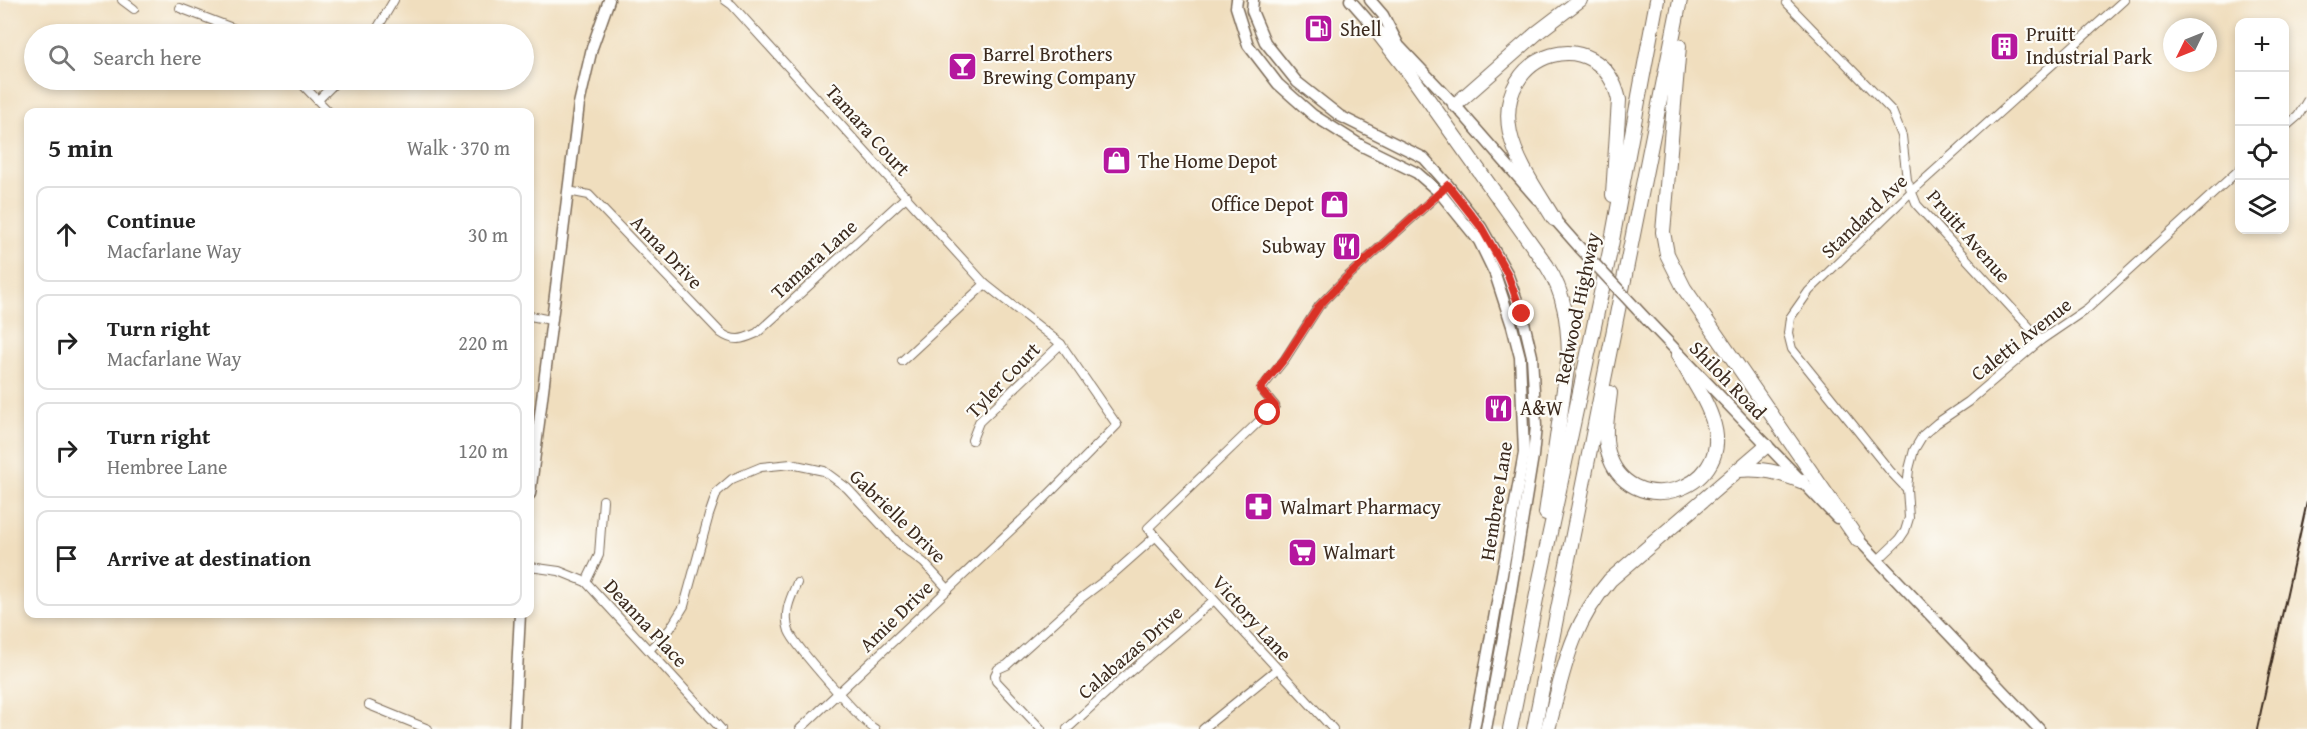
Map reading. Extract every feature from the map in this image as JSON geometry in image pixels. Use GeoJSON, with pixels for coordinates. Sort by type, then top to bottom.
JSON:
{"type":"FeatureCollection","features":[{"type":"Feature","properties":{"kind":"highway"},"geometry":{"type":"LineString","coordinates":[[1455,105],[1580,0]]}},
{"type":"Feature","properties":{"kind":"highway","name":"Redwood Highway"},"geometry":{"type":"LineString","coordinates":[[1510,729],[1610,251],[1657,0]]}},
{"type":"Feature","properties":{"kind":"highway"},"geometry":{"type":"LineString","coordinates":[[1682,0],[1663,232],[1667,254],[1684,288],[1858,540]]}},
{"type":"Feature","properties":{"kind":"highway","name":"Redwood Highway"},"geometry":{"type":"LineString","coordinates":[[1534,729],[1682,0]]}},
{"type":"Feature","properties":{"kind":"highway"},"geometry":{"type":"LineString","coordinates":[[1372,25],[1410,74],[1547,266],[1555,279],[1565,305],[1569,329],[1569,355],[1549,484],[1539,584]]}},
{"type":"Feature","properties":{"kind":"highway"},"geometry":{"type":"LineString","coordinates":[[1554,219],[1516,153],[1509,131],[1509,110],[1515,85],[1530,66],[1550,56],[1573,54],[1593,61],[1602,68],[1616,88],[1619,100],[1610,251]]}},
{"type":"Feature","properties":{"kind":"highway"},"geometry":{"type":"LineString","coordinates":[[1616,325],[1606,432],[1608,451],[1615,469],[1628,481],[1645,491],[1665,494],[1687,486],[1706,470],[1714,450],[1714,425],[1678,355]]}},
{"type":"Feature","properties":{"kind":"highway"},"geometry":{"type":"LineString","coordinates":[[1548,729],[1572,640],[1594,599],[1610,580],[1766,446]]}},
{"type":"Feature","properties":{"kind":"highway"},"geometry":{"type":"LineString","coordinates":[[1738,470],[1775,471],[1801,481]]}},
{"type":"Feature","properties":{"kind":"street"},"geometry":{"type":"LineString","coordinates":[[122,0],[134,9]]}},
{"type":"Feature","properties":{"kind":"street"},"geometry":{"type":"LineString","coordinates":[[380,24],[394,0]]}},
{"type":"Feature","properties":{"kind":"street"},"geometry":{"type":"LineString","coordinates":[[534,461],[579,104],[588,62],[609,0]]}},
{"type":"Feature","properties":{"kind":"street","name":"Tamara Court"},"geometry":{"type":"LineString","coordinates":[[725,0],[907,196],[985,284],[1061,344],[1117,425]]}},
{"type":"Feature","properties":{"kind":"street","name":"Hembree Lane"},"geometry":{"type":"LineString","coordinates":[[1237,0],[1236,7],[1248,45],[1278,84],[1313,115],[1362,146],[1418,173],[1444,189],[1481,227],[1507,273],[1522,314],[1532,356],[1536,426],[1533,456],[1486,729]]}},
{"type":"Feature","properties":{"kind":"street","name":"Hembree Lane"},"geometry":{"type":"LineString","coordinates":[[1253,0],[1252,11],[1265,42],[1297,82],[1340,116],[1424,158],[1479,241],[1495,274],[1512,326],[1520,357],[1524,453],[1474,729]]}},
{"type":"Feature","properties":{"kind":"street","name":"Shiloh Road"},"geometry":{"type":"LineString","coordinates":[[1350,0],[1372,25],[1400,47],[1455,105],[1554,219],[1678,355],[2039,729]]}},
{"type":"Feature","properties":{"kind":"street","name":"Shiloh Road"},"geometry":{"type":"LineString","coordinates":[[1370,0],[1383,15],[1400,47]]}},
{"type":"Feature","properties":{"kind":"street","name":"Standard Ave"},"geometry":{"type":"LineString","coordinates":[[1907,489],[1792,349],[1788,333],[1790,318],[1809,291],[1911,192],[2124,0]]}},
{"type":"Feature","properties":{"kind":"street","name":"Pruitt Avenue"},"geometry":{"type":"LineString","coordinates":[[1787,3],[1892,111],[1902,136],[1907,180],[1917,205],[2041,340]]}},
{"type":"Feature","properties":{"kind":"street"},"geometry":{"type":"LineString","coordinates":[[180,8],[222,24]]}},
{"type":"Feature","properties":{"kind":"street"},"geometry":{"type":"LineString","coordinates":[[308,90],[325,108]]}},
{"type":"Feature","properties":{"kind":"street"},"geometry":{"type":"LineString","coordinates":[[318,100],[328,90]]}},
{"type":"Feature","properties":{"kind":"street"},"geometry":{"type":"LineString","coordinates":[[2286,126],[2298,116],[2307,101]]}},
{"type":"Feature","properties":{"kind":"street"},"geometry":{"type":"LineString","coordinates":[[1313,115],[1328,117],[1362,138],[1369,140],[1376,136]]}},
{"type":"Feature","properties":{"kind":"street","name":"Caletti Avenue"},"geometry":{"type":"LineString","coordinates":[[1878,560],[1905,531],[1909,518],[1907,489],[1914,450],[1923,435],[1968,402],[2041,340],[2088,308],[2235,174]]}},
{"type":"Feature","properties":{"kind":"street","name":"Victory Lane"},"geometry":{"type":"LineString","coordinates":[[1333,729],[1148,528],[1275,406],[1260,389],[1285,358],[1319,306],[1345,279],[1444,189]]}},
{"type":"Feature","properties":{"kind":"street","name":"Anna Drive"},"geometry":{"type":"LineString","coordinates":[[568,190],[589,195],[721,333],[729,338],[740,340]]}},
{"type":"Feature","properties":{"kind":"street","name":"Tamara Lane"},"geometry":{"type":"LineString","coordinates":[[740,340],[758,333],[907,196]]}},
{"type":"Feature","properties":{"kind":"street"},"geometry":{"type":"LineString","coordinates":[[902,361],[985,284]]}},
{"type":"Feature","properties":{"kind":"street"},"geometry":{"type":"LineString","coordinates":[[534,317],[551,320]]}},
{"type":"Feature","properties":{"kind":"street","name":"Tyler Court"},"geometry":{"type":"LineString","coordinates":[[972,440],[979,422],[1061,344]]}},
{"type":"Feature","properties":{"kind":"street","name":"Amie Drive"},"geometry":{"type":"LineString","coordinates":[[800,729],[1043,500],[1117,425]]}},
{"type":"Feature","properties":{"kind":"street","name":"Gabrielle Drive"},"geometry":{"type":"LineString","coordinates":[[649,650],[670,629],[684,606],[717,492],[732,479],[761,467],[791,464],[824,471],[848,488],[900,545],[924,563],[948,589]]}},
{"type":"Feature","properties":{"kind":"street"},"geometry":{"type":"LineString","coordinates":[[586,582],[599,555],[603,500]]}},
{"type":"Feature","properties":{"kind":"street"},"geometry":{"type":"LineString","coordinates":[[1041,729],[996,681],[995,675],[998,669],[1007,665],[1080,598],[1113,574],[1156,536]]}},
{"type":"Feature","properties":{"kind":"street","name":"Deanna Place"},"geometry":{"type":"LineString","coordinates":[[534,568],[559,572],[586,582],[721,729]]}},
{"type":"Feature","properties":{"kind":"street"},"geometry":{"type":"LineString","coordinates":[[796,582],[786,607],[789,631],[804,654],[875,729]]}},
{"type":"Feature","properties":{"kind":"street","name":"Calabazas Drive"},"geometry":{"type":"LineString","coordinates":[[1067,729],[1214,600]]}},
{"type":"Feature","properties":{"kind":"street"},"geometry":{"type":"LineString","coordinates":[[514,729],[520,618]]}},
{"type":"Feature","properties":{"kind":"street"},"geometry":{"type":"LineString","coordinates":[[1203,729],[1277,669]]}},
{"type":"Feature","properties":{"kind":"street"},"geometry":{"type":"LineString","coordinates":[[369,705],[429,729]]}},
{"type":"Feature","properties":{"kind":"railway"},"geometry":{"type":"LineString","coordinates":[[2257,729],[2307,502]]}},
{"type":"Feature","properties":{"kind":"place","name":"Shell"},"geometry":{"type":"Point","coordinates":[1319,29]}},
{"type":"Feature","properties":{"kind":"place","name":"Pruitt Industrial Park"},"geometry":{"type":"Point","coordinates":[2005,46]}},
{"type":"Feature","properties":{"kind":"place","name":"Barrel Brothers Brewing Company"},"geometry":{"type":"Point","coordinates":[962,66]}},
{"type":"Feature","properties":{"kind":"place","name":"The Home Depot"},"geometry":{"type":"Point","coordinates":[1117,161]}},
{"type":"Feature","properties":{"kind":"place","name":"Office Depot"},"geometry":{"type":"Point","coordinates":[1335,204]}},
{"type":"Feature","properties":{"kind":"place","name":"Subway"},"geometry":{"type":"Point","coordinates":[1347,246]}},
{"type":"Feature","properties":{"kind":"place","name":"A&W"},"geometry":{"type":"Point","coordinates":[1499,408]}},
{"type":"Feature","properties":{"kind":"place","name":"Walmart Pharmacy"},"geometry":{"type":"Point","coordinates":[1259,507]}},
{"type":"Feature","properties":{"kind":"place","name":"Walmart"},"geometry":{"type":"Point","coordinates":[1302,552]}},
{"type":"Feature","properties":{"kind":"route"},"geometry":{"type":"LineString","coordinates":[[1268,413],[1275,406],[1260,389],[1285,358],[1319,306],[1345,279],[1448,185],[1481,227],[1507,273],[1522,314]]}}]}
